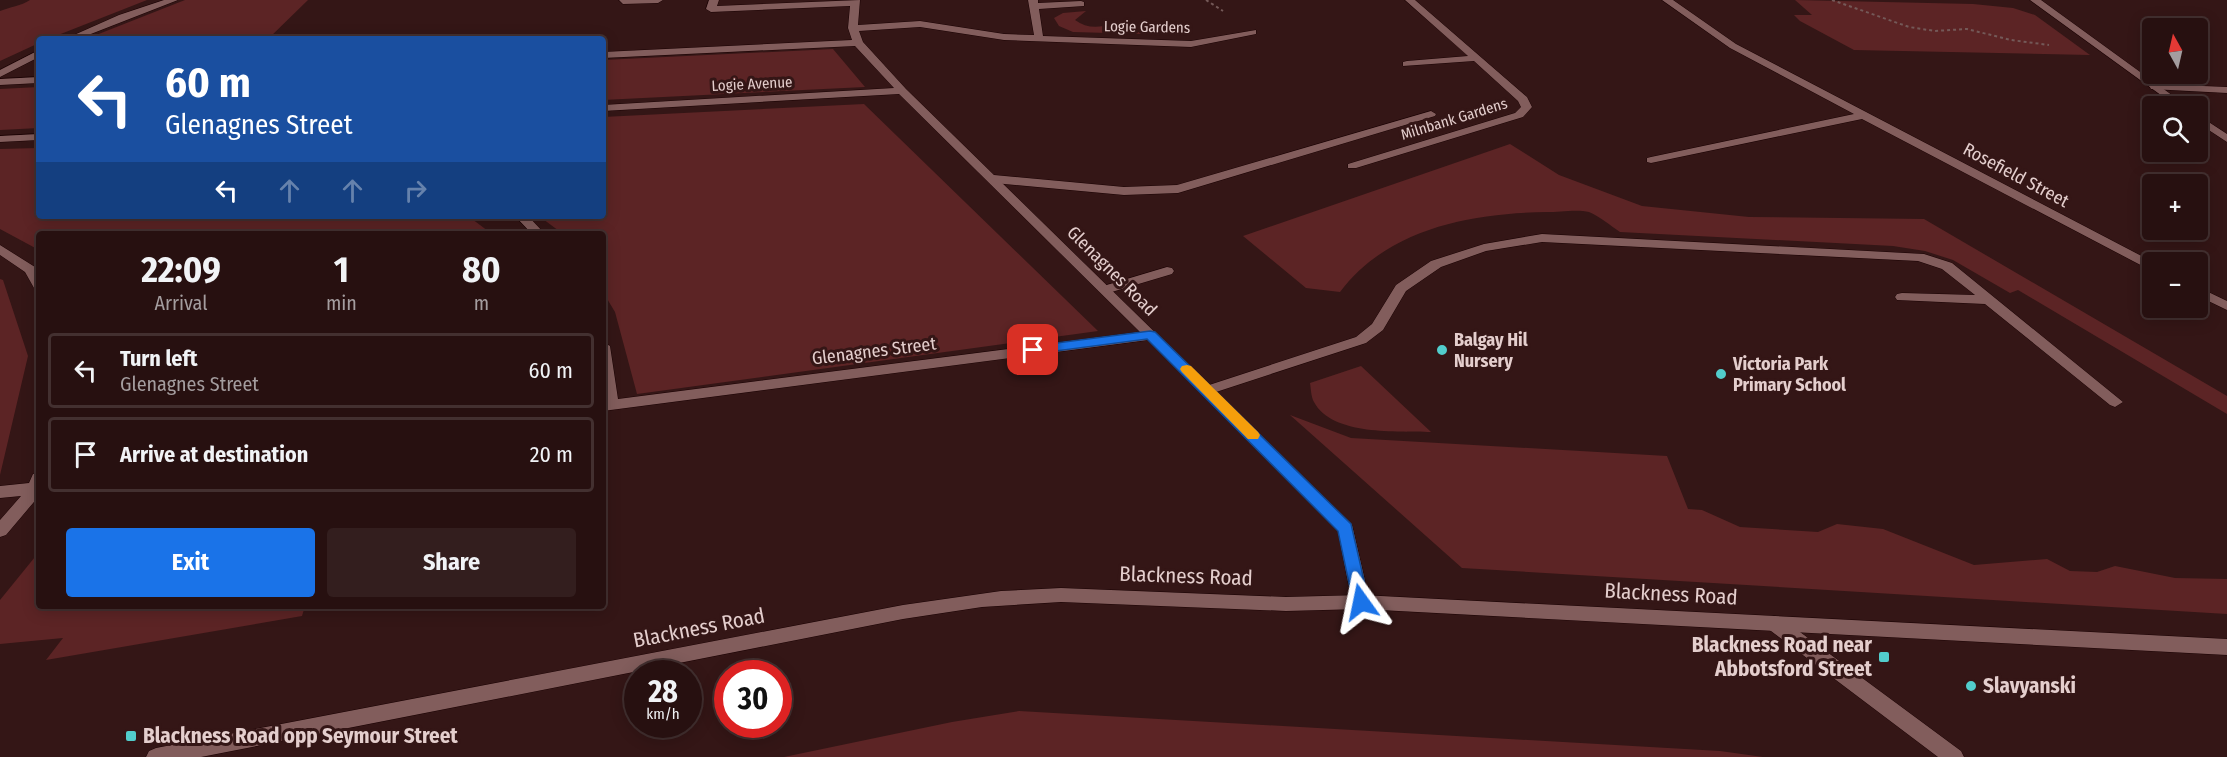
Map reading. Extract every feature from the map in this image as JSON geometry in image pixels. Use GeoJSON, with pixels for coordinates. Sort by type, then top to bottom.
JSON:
{"type":"FeatureCollection","features":[{"type":"Feature","properties":{"kind":"street"},"geometry":{"type":"LineString","coordinates":[[77,36],[122,17],[173,0]]}},
{"type":"Feature","properties":{"kind":"street"},"geometry":{"type":"LineString","coordinates":[[623,1],[658,0]]}},
{"type":"Feature","properties":{"kind":"street"},"geometry":{"type":"LineString","coordinates":[[714,0],[711,9],[855,2]]}},
{"type":"Feature","properties":{"kind":"street","name":"Milnbank Gardens"},"geometry":{"type":"LineString","coordinates":[[1352,166],[1519,115],[1527,108],[1523,99],[1410,0]]}},
{"type":"Feature","properties":{"kind":"street","name":"Rosefield Street"},"geometry":{"type":"LineString","coordinates":[[1666,0],[1733,46],[2142,262]]}},
{"type":"Feature","properties":{"kind":"street"},"geometry":{"type":"LineString","coordinates":[[2035,0],[2168,96]]}},
{"type":"Feature","properties":{"kind":"street","name":"Glenagnes Road"},"geometry":{"type":"LineString","coordinates":[[855,2],[853,28],[858,43],[902,91],[994,179],[1346,528],[1361,602]]}},
{"type":"Feature","properties":{"kind":"street","name":"Logie Gardens"},"geometry":{"type":"LineString","coordinates":[[1039,39],[1033,3],[1080,4]]}},
{"type":"Feature","properties":{"kind":"street","name":"Logie Gardens"},"geometry":{"type":"LineString","coordinates":[[853,28],[920,24],[1004,37],[1191,44],[1253,32]]}},
{"type":"Feature","properties":{"kind":"street","name":"Logie Avenue"},"geometry":{"type":"LineString","coordinates":[[606,55],[858,43]]}},
{"type":"Feature","properties":{"kind":"street"},"geometry":{"type":"LineString","coordinates":[[0,74],[36,55]]}},
{"type":"Feature","properties":{"kind":"street"},"geometry":{"type":"LineString","coordinates":[[1407,64],[1476,58]]}},
{"type":"Feature","properties":{"kind":"street"},"geometry":{"type":"LineString","coordinates":[[0,82],[36,80]]}},
{"type":"Feature","properties":{"kind":"street"},"geometry":{"type":"LineString","coordinates":[[2155,87],[2227,90]]}},
{"type":"Feature","properties":{"kind":"street","name":"Logie Avenue"},"geometry":{"type":"LineString","coordinates":[[606,108],[902,91]]}},
{"type":"Feature","properties":{"kind":"street"},"geometry":{"type":"LineString","coordinates":[[994,179],[1124,191],[1178,189],[1431,114]]}},
{"type":"Feature","properties":{"kind":"street"},"geometry":{"type":"LineString","coordinates":[[1651,160],[1863,115]]}},
{"type":"Feature","properties":{"kind":"street"},"geometry":{"type":"LineString","coordinates":[[2208,125],[2227,139]]}},
{"type":"Feature","properties":{"kind":"street"},"geometry":{"type":"LineString","coordinates":[[0,139],[36,137]]}},
{"type":"Feature","properties":{"kind":"street"},"geometry":{"type":"LineString","coordinates":[[524,219],[536,231]]}},
{"type":"Feature","properties":{"kind":"street"},"geometry":{"type":"LineString","coordinates":[[1208,390],[1360,340],[1378,327],[1401,288],[1436,264],[1484,248],[1542,238],[1918,256],[1947,266],[2115,402]]}},
{"type":"Feature","properties":{"kind":"street"},"geometry":{"type":"LineString","coordinates":[[0,249],[30,270],[36,280]]}},
{"type":"Feature","properties":{"kind":"street"},"geometry":{"type":"LineString","coordinates":[[1105,290],[1167,271]]}},
{"type":"Feature","properties":{"kind":"street"},"geometry":{"type":"LineString","coordinates":[[2208,296],[2227,306]]}},
{"type":"Feature","properties":{"kind":"street"},"geometry":{"type":"LineString","coordinates":[[1902,297],[1991,300]]}},
{"type":"Feature","properties":{"kind":"street","name":"Glenagnes Street"},"geometry":{"type":"LineString","coordinates":[[607,405],[1150,334]]}},
{"type":"Feature","properties":{"kind":"street"},"geometry":{"type":"LineString","coordinates":[[0,492],[36,485]]}},
{"type":"Feature","properties":{"kind":"street"},"geometry":{"type":"LineString","coordinates":[[0,531],[36,487]]}},
{"type":"Feature","properties":{"kind":"street","name":"Blackness Road"},"geometry":{"type":"LineString","coordinates":[[156,757],[977,600],[1059,594],[1313,605],[1361,602],[2227,647]]}},
{"type":"Feature","properties":{"kind":"street"},"geometry":{"type":"LineString","coordinates":[[1774,623],[1954,757]]}},
{"type":"Feature","properties":{"kind":"path"},"geometry":{"type":"LineString","coordinates":[[1832,0],[1909,27],[1935,31],[1967,29],[2011,40],[2104,50]]}},
{"type":"Feature","properties":{"kind":"shaded area"},"geometry":{"type":"Polygon","coordinates":[[[30,0],[147,0],[56,36],[36,36],[36,44],[0,61],[0,11],[30,0]]]}},
{"type":"Feature","properties":{"kind":"shaded area"},"geometry":{"type":"Polygon","coordinates":[[[185,0],[308,0],[271,36],[94,36],[185,0]]]}},
{"type":"Feature","properties":{"kind":"shaded area"},"geometry":{"type":"Polygon","coordinates":[[[1795,0],[1973,4],[2013,8],[2035,15],[2090,55],[1854,50],[1800,21],[1794,15],[1812,15],[1795,0]]]}},
{"type":"Feature","properties":{"kind":"shaded area"},"geometry":{"type":"Polygon","coordinates":[[[1086,11],[1075,20],[1093,27],[1112,23],[1144,34],[1073,32],[1059,26],[1054,18],[1063,13],[1086,11]]]}},
{"type":"Feature","properties":{"kind":"shaded area"},"geometry":{"type":"Polygon","coordinates":[[[833,49],[865,87],[606,100],[606,60],[833,49]]]}},
{"type":"Feature","properties":{"kind":"shaded area"},"geometry":{"type":"Polygon","coordinates":[[[36,87],[36,128],[0,130],[0,89],[36,87]]]}},
{"type":"Feature","properties":{"kind":"shaded area"},"geometry":{"type":"Polygon","coordinates":[[[864,104],[1098,331],[637,394],[615,312],[606,297],[606,231],[559,231],[543,219],[606,219],[606,117],[864,104]]]}},
{"type":"Feature","properties":{"kind":"shaded area"},"geometry":{"type":"Polygon","coordinates":[[[1510,144],[1559,175],[1642,206],[1749,217],[1924,219],[2227,396],[2227,414],[2018,290],[2010,293],[1953,260],[1925,251],[1893,246],[1620,232],[1597,216],[1585,211],[1519,213],[1461,221],[1433,228],[1407,239],[1382,253],[1360,270],[1340,292],[1306,288],[1243,236],[1510,144]]]}},
{"type":"Feature","properties":{"kind":"shaded area"},"geometry":{"type":"Polygon","coordinates":[[[36,148],[36,219],[472,219],[488,231],[36,231],[36,248],[0,229],[0,149],[36,148]]]}},
{"type":"Feature","properties":{"kind":"shaded area"},"geometry":{"type":"Polygon","coordinates":[[[0,279],[3,280],[28,356],[0,475],[0,279]]]}},
{"type":"Feature","properties":{"kind":"shaded area"},"geometry":{"type":"Polygon","coordinates":[[[1361,366],[1431,432],[1367,429],[1335,421],[1323,413],[1313,400],[1310,383],[1361,366]]]}},
{"type":"Feature","properties":{"kind":"shaded area"},"geometry":{"type":"Polygon","coordinates":[[[1290,415],[1351,438],[1667,456],[1688,509],[1702,510],[1740,527],[1818,532],[1837,524],[1883,529],[1974,565],[2047,559],[2070,571],[2097,572],[2115,566],[2175,578],[2227,579],[2227,614],[1462,568],[1290,415]]]}},
{"type":"Feature","properties":{"kind":"shaded area"},"geometry":{"type":"Polygon","coordinates":[[[36,556],[36,609],[304,609],[302,616],[46,660],[63,638],[0,644],[0,600],[36,556]]]}},
{"type":"Feature","properties":{"kind":"shaded area"},"geometry":{"type":"Polygon","coordinates":[[[1019,711],[1720,751],[1763,757],[784,757],[952,722],[1019,711]]]}},
{"type":"Feature","properties":{"kind":"slow traffic"},"geometry":{"type":"LineString","coordinates":[[1187,369],[1253,435]]}},
{"type":"Feature","properties":{"kind":"place","name":"Balgay Hil Nursery"},"geometry":{"type":"Point","coordinates":[1442,350]}},
{"type":"Feature","properties":{"kind":"place","name":"Victoria Park Primary School"},"geometry":{"type":"Point","coordinates":[1721,374]}},
{"type":"Feature","properties":{"kind":"place","name":"Blackness Road near Abbotsford Street"},"geometry":{"type":"Point","coordinates":[1884,657]}},
{"type":"Feature","properties":{"kind":"place","name":"Slavyanski"},"geometry":{"type":"Point","coordinates":[1971,686]}},
{"type":"Feature","properties":{"kind":"place","name":"Blackness Road opp Seymour Street"},"geometry":{"type":"Point","coordinates":[131,736]}},
{"type":"Feature","properties":{"kind":"route"},"geometry":{"type":"LineString","coordinates":[[1033,350],[1150,334],[1346,528],[1361,602]]}}]}
